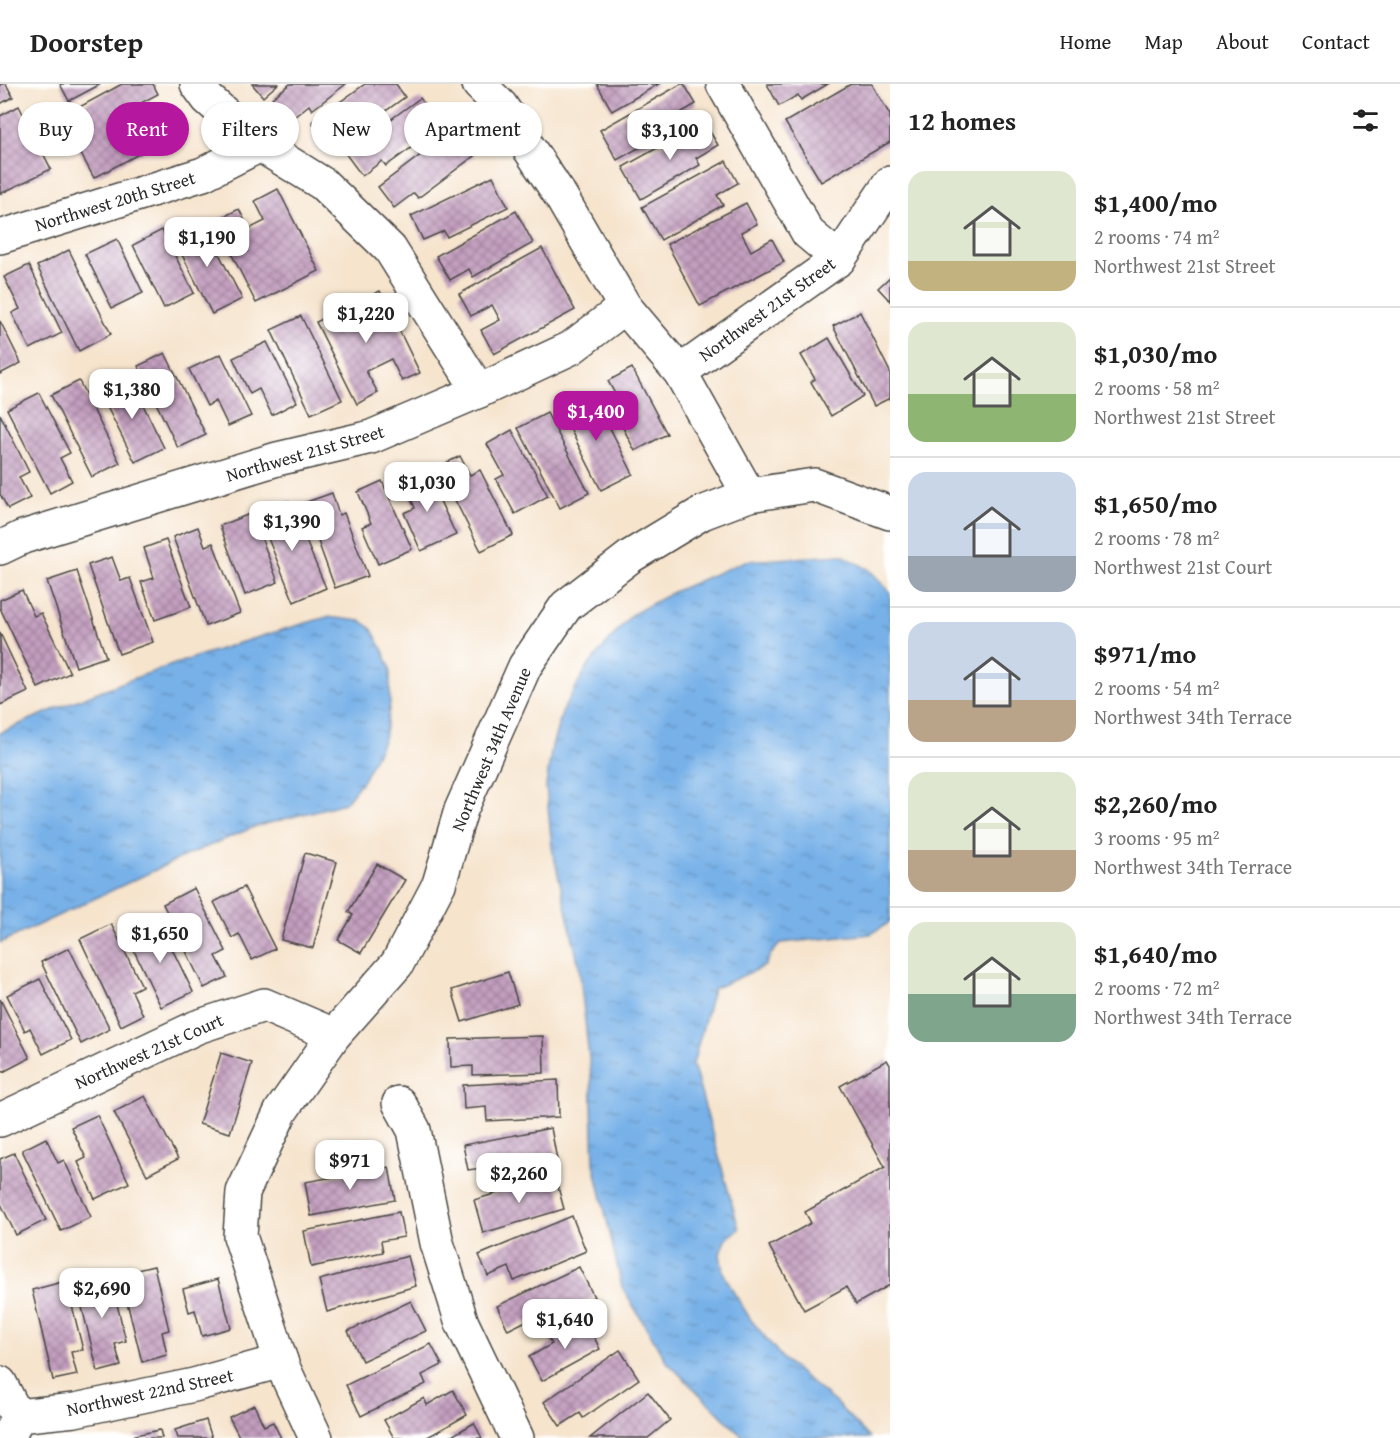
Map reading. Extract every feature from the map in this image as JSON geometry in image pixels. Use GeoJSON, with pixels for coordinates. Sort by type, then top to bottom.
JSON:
{"type":"FeatureCollection","features":[{"type":"Feature","properties":{"kind":"street"},"geometry":{"type":"LineString","coordinates":[[197,84],[211,102]]}},
{"type":"Feature","properties":{"kind":"street"},"geometry":{"type":"LineString","coordinates":[[478,84],[501,106],[560,195],[625,307],[680,372],[749,495],[814,485],[890,513]]}},
{"type":"Feature","properties":{"kind":"street"},"geometry":{"type":"LineString","coordinates":[[723,84],[808,233],[839,259]]}},
{"type":"Feature","properties":{"kind":"street","name":"Northwest 20th Street"},"geometry":{"type":"LineString","coordinates":[[0,237],[203,174],[238,156]]}},
{"type":"Feature","properties":{"kind":"street"},"geometry":{"type":"LineString","coordinates":[[278,156],[323,184],[390,249],[479,391]]}},
{"type":"Feature","properties":{"kind":"street","name":"Northwest 21st Street"},"geometry":{"type":"LineString","coordinates":[[680,372],[839,259],[890,183]]}},
{"type":"Feature","properties":{"kind":"street","name":"Northwest 21st Street"},"geometry":{"type":"LineString","coordinates":[[0,548],[23,537],[276,459],[371,437],[479,391],[571,348],[625,307]]}},
{"type":"Feature","properties":{"kind":"street","name":"Northwest 34th Avenue"},"geometry":{"type":"LineString","coordinates":[[316,1438],[281,1361],[240,1236],[243,1192],[281,1111],[334,1035],[397,964],[439,884],[461,810],[525,666],[566,606],[631,556],[702,513],[749,495]]}},
{"type":"Feature","properties":{"kind":"street","name":"Northwest 21st Court"},"geometry":{"type":"LineString","coordinates":[[0,1120],[197,1027],[264,1005],[334,1035]]}},
{"type":"Feature","properties":{"kind":"street"},"geometry":{"type":"LineString","coordinates":[[399,1103],[414,1130],[437,1243],[462,1323],[516,1438]]}},
{"type":"Feature","properties":{"kind":"street","name":"Northwest 22nd Street"},"geometry":{"type":"LineString","coordinates":[[13,1427],[86,1408],[194,1385],[281,1361]]}},
{"type":"Feature","properties":{"kind":"street"},"geometry":{"type":"LineString","coordinates":[[0,1383],[13,1427]]}},
{"type":"Feature","properties":{"kind":"water"},"geometry":{"type":"Polygon","coordinates":[[[842,555],[870,570],[890,592],[890,922],[871,934],[781,943],[771,954],[765,966],[713,989],[693,1064],[739,1229],[725,1240],[720,1254],[723,1272],[751,1320],[784,1360],[836,1403],[870,1438],[744,1438],[667,1362],[622,1287],[594,1164],[591,1076],[579,966],[552,848],[546,786],[552,746],[563,710],[588,666],[631,615],[673,592],[745,561],[842,555]]]}},
{"type":"Feature","properties":{"kind":"water"},"geometry":{"type":"Polygon","coordinates":[[[327,617],[361,621],[371,628],[390,668],[390,703],[384,739],[363,780],[345,803],[254,827],[185,856],[0,943],[0,733],[120,683],[244,641],[327,617]]]}},
{"type":"Feature","properties":{"kind":"building"},"geometry":{"type":"Polygon","coordinates":[[[0,84],[6,84],[13,97],[0,104],[0,84]]]}},
{"type":"Feature","properties":{"kind":"building"},"geometry":{"type":"Polygon","coordinates":[[[60,84],[101,84],[69,101],[60,84]]]}},
{"type":"Feature","properties":{"kind":"building"},"geometry":{"type":"Polygon","coordinates":[[[122,84],[153,84],[158,94],[143,102],[106,102],[106,156],[135,156],[94,178],[82,156],[94,156],[94,102],[89,102],[122,84]]]}},
{"type":"Feature","properties":{"kind":"building"},"geometry":{"type":"Polygon","coordinates":[[[252,84],[278,84],[263,97],[252,84]]]}},
{"type":"Feature","properties":{"kind":"building"},"geometry":{"type":"Polygon","coordinates":[[[290,84],[346,84],[322,102],[311,102],[311,108],[309,105],[299,113],[299,102],[275,102],[272,98],[290,84]]]}},
{"type":"Feature","properties":{"kind":"building"},"geometry":{"type":"Polygon","coordinates":[[[365,84],[396,84],[405,97],[392,106],[392,102],[340,102],[365,84]]]}},
{"type":"Feature","properties":{"kind":"building"},"geometry":{"type":"Polygon","coordinates":[[[597,84],[659,84],[612,111],[597,84]]]}},
{"type":"Feature","properties":{"kind":"building"},"geometry":{"type":"Polygon","coordinates":[[[684,84],[696,104],[675,116],[680,125],[617,160],[600,130],[684,84]]]}},
{"type":"Feature","properties":{"kind":"building"},"geometry":{"type":"Polygon","coordinates":[[[767,84],[828,84],[801,100],[798,95],[779,106],[767,84]]]}},
{"type":"Feature","properties":{"kind":"building"},"geometry":{"type":"Polygon","coordinates":[[[851,84],[872,84],[890,115],[890,142],[821,182],[785,122],[851,84]]]}},
{"type":"Feature","properties":{"kind":"building"},"geometry":{"type":"Polygon","coordinates":[[[18,107],[18,156],[44,156],[51,169],[0,194],[0,116],[18,107]]]}},
{"type":"Feature","properties":{"kind":"building"},"geometry":{"type":"Polygon","coordinates":[[[404,110],[404,153],[386,166],[382,161],[362,176],[347,156],[392,156],[392,119],[404,110]]]}},
{"type":"Feature","properties":{"kind":"building"},"geometry":{"type":"Polygon","coordinates":[[[704,122],[718,145],[696,158],[700,165],[641,199],[623,167],[704,122]]]}},
{"type":"Feature","properties":{"kind":"building"},"geometry":{"type":"Polygon","coordinates":[[[419,156],[474,156],[418,198],[414,193],[394,208],[378,187],[419,156]]]}},
{"type":"Feature","properties":{"kind":"building"},"geometry":{"type":"Polygon","coordinates":[[[726,161],[738,183],[717,195],[723,205],[661,240],[642,207],[726,161]]]}},
{"type":"Feature","properties":{"kind":"building"},"geometry":{"type":"Polygon","coordinates":[[[493,176],[508,207],[447,237],[444,231],[423,240],[411,216],[493,176]]]}},
{"type":"Feature","properties":{"kind":"building"},"geometry":{"type":"Polygon","coordinates":[[[278,189],[319,271],[256,303],[215,221],[239,209],[249,229],[265,221],[255,201],[278,189]]]}},
{"type":"Feature","properties":{"kind":"building"},"geometry":{"type":"Polygon","coordinates":[[[746,203],[757,224],[741,232],[751,251],[772,239],[784,262],[700,306],[667,244],[746,203]]]}},
{"type":"Feature","properties":{"kind":"building"},"geometry":{"type":"Polygon","coordinates":[[[516,211],[533,243],[473,277],[469,269],[450,280],[436,256],[516,211]]]}},
{"type":"Feature","properties":{"kind":"building"},"geometry":{"type":"Polygon","coordinates":[[[197,221],[207,240],[211,238],[242,299],[212,314],[171,233],[197,221]]]}},
{"type":"Feature","properties":{"kind":"building"},"geometry":{"type":"Polygon","coordinates":[[[162,230],[194,293],[164,308],[133,245],[162,230]]]}},
{"type":"Feature","properties":{"kind":"building"},"geometry":{"type":"Polygon","coordinates":[[[117,239],[143,293],[112,308],[85,254],[117,239]]]}},
{"type":"Feature","properties":{"kind":"building"},"geometry":{"type":"Polygon","coordinates":[[[542,248],[575,310],[494,354],[481,330],[500,320],[492,305],[471,316],[459,294],[542,248]]]}},
{"type":"Feature","properties":{"kind":"building"},"geometry":{"type":"Polygon","coordinates":[[[69,250],[111,334],[79,351],[37,266],[69,250]]]}},
{"type":"Feature","properties":{"kind":"building"},"geometry":{"type":"Polygon","coordinates":[[[29,265],[62,333],[30,349],[12,313],[20,309],[4,277],[29,265]]]}},
{"type":"Feature","properties":{"kind":"building"},"geometry":{"type":"Polygon","coordinates":[[[890,277],[890,301],[878,288],[890,277]]]}},
{"type":"Feature","properties":{"kind":"building"},"geometry":{"type":"Polygon","coordinates":[[[380,291],[420,373],[402,381],[391,359],[366,371],[378,393],[357,404],[316,322],[380,291]]]}},
{"type":"Feature","properties":{"kind":"building"},"geometry":{"type":"Polygon","coordinates":[[[860,312],[890,372],[890,398],[874,406],[833,326],[860,312]]]}},
{"type":"Feature","properties":{"kind":"building"},"geometry":{"type":"Polygon","coordinates":[[[301,316],[342,400],[311,414],[271,330],[301,316]]]}},
{"type":"Feature","properties":{"kind":"building"},"geometry":{"type":"Polygon","coordinates":[[[0,321],[21,363],[0,374],[0,321]]]}},
{"type":"Feature","properties":{"kind":"building"},"geometry":{"type":"Polygon","coordinates":[[[829,338],[863,396],[831,416],[811,382],[815,379],[801,355],[829,338]]]}},
{"type":"Feature","properties":{"kind":"building"},"geometry":{"type":"Polygon","coordinates":[[[267,342],[297,402],[272,415],[259,389],[250,394],[233,358],[267,342]]]}},
{"type":"Feature","properties":{"kind":"building"},"geometry":{"type":"Polygon","coordinates":[[[165,353],[206,435],[178,448],[138,366],[165,353]]]}},
{"type":"Feature","properties":{"kind":"building"},"geometry":{"type":"Polygon","coordinates":[[[221,354],[251,416],[228,426],[216,401],[207,406],[189,369],[221,354]]]}},
{"type":"Feature","properties":{"kind":"building"},"geometry":{"type":"Polygon","coordinates":[[[632,368],[667,434],[635,451],[617,416],[625,412],[608,381],[632,368]]]}},
{"type":"Feature","properties":{"kind":"building"},"geometry":{"type":"Polygon","coordinates":[[[130,378],[164,448],[135,462],[100,393],[130,378]]]}},
{"type":"Feature","properties":{"kind":"building"},"geometry":{"type":"Polygon","coordinates":[[[79,381],[120,463],[92,477],[51,395],[79,381]]]}},
{"type":"Feature","properties":{"kind":"building"},"geometry":{"type":"Polygon","coordinates":[[[39,393],[70,453],[60,458],[72,481],[50,493],[7,409],[39,393]]]}},
{"type":"Feature","properties":{"kind":"building"},"geometry":{"type":"Polygon","coordinates":[[[581,394],[592,415],[601,410],[633,474],[601,490],[558,405],[581,394]]]}},
{"type":"Feature","properties":{"kind":"building"},"geometry":{"type":"Polygon","coordinates":[[[547,413],[589,493],[560,508],[518,428],[547,413]]]}},
{"type":"Feature","properties":{"kind":"building"},"geometry":{"type":"Polygon","coordinates":[[[0,414],[29,472],[19,477],[30,498],[8,509],[0,494],[0,414]]]}},
{"type":"Feature","properties":{"kind":"building"},"geometry":{"type":"Polygon","coordinates":[[[512,430],[548,496],[515,514],[496,479],[504,475],[487,444],[512,430]]]}},
{"type":"Feature","properties":{"kind":"building"},"geometry":{"type":"Polygon","coordinates":[[[460,456],[470,475],[480,470],[513,535],[481,551],[438,467],[460,456]]]}},
{"type":"Feature","properties":{"kind":"building"},"geometry":{"type":"Polygon","coordinates":[[[426,471],[456,535],[421,551],[404,513],[415,508],[403,482],[426,471]]]}},
{"type":"Feature","properties":{"kind":"building"},"geometry":{"type":"Polygon","coordinates":[[[382,481],[412,549],[378,564],[362,527],[371,523],[358,492],[382,481]]]}},
{"type":"Feature","properties":{"kind":"building"},"geometry":{"type":"Polygon","coordinates":[[[332,493],[339,515],[344,513],[368,576],[335,588],[304,503],[332,493]]]}},
{"type":"Feature","properties":{"kind":"building"},"geometry":{"type":"Polygon","coordinates":[[[289,501],[326,588],[294,602],[258,514],[289,501]]]}},
{"type":"Feature","properties":{"kind":"building"},"geometry":{"type":"Polygon","coordinates":[[[252,513],[278,582],[245,595],[220,526],[252,513]]]}},
{"type":"Feature","properties":{"kind":"building"},"geometry":{"type":"Polygon","coordinates":[[[198,527],[205,546],[213,543],[240,613],[206,626],[173,537],[198,527]]]}},
{"type":"Feature","properties":{"kind":"building"},"geometry":{"type":"Polygon","coordinates":[[[166,540],[191,607],[155,620],[141,582],[154,578],[144,548],[166,540]]]}},
{"type":"Feature","properties":{"kind":"building"},"geometry":{"type":"Polygon","coordinates":[[[112,557],[121,581],[130,578],[153,642],[119,654],[88,565],[112,557]]]}},
{"type":"Feature","properties":{"kind":"building"},"geometry":{"type":"Polygon","coordinates":[[[77,571],[106,657],[76,667],[47,581],[77,571]]]}},
{"type":"Feature","properties":{"kind":"building"},"geometry":{"type":"Polygon","coordinates":[[[22,590],[34,616],[41,613],[70,673],[38,688],[0,608],[0,600],[22,590]]]}},
{"type":"Feature","properties":{"kind":"building"},"geometry":{"type":"Polygon","coordinates":[[[0,633],[28,692],[0,705],[0,633]]]}},
{"type":"Feature","properties":{"kind":"building"},"geometry":{"type":"Polygon","coordinates":[[[305,853],[337,862],[313,948],[281,940],[305,853]]]}},
{"type":"Feature","properties":{"kind":"building"},"geometry":{"type":"Polygon","coordinates":[[[377,864],[405,880],[361,953],[338,940],[353,915],[348,912],[377,864]]]}},
{"type":"Feature","properties":{"kind":"building"},"geometry":{"type":"Polygon","coordinates":[[[244,887],[275,949],[252,960],[239,934],[232,938],[214,902],[244,887]]]}},
{"type":"Feature","properties":{"kind":"building"},"geometry":{"type":"Polygon","coordinates":[[[194,888],[226,951],[216,956],[227,977],[204,988],[163,904],[194,888]]]}},
{"type":"Feature","properties":{"kind":"building"},"geometry":{"type":"Polygon","coordinates":[[[158,920],[193,992],[161,1007],[127,936],[158,920]]]}},
{"type":"Feature","properties":{"kind":"building"},"geometry":{"type":"Polygon","coordinates":[[[111,924],[142,986],[132,991],[143,1015],[121,1026],[80,939],[111,924]]]}},
{"type":"Feature","properties":{"kind":"building"},"geometry":{"type":"Polygon","coordinates":[[[69,948],[110,1029],[81,1044],[41,962],[69,948]]]}},
{"type":"Feature","properties":{"kind":"building"},"geometry":{"type":"Polygon","coordinates":[[[508,972],[518,1004],[462,1022],[452,990],[508,972]]]}},
{"type":"Feature","properties":{"kind":"building"},"geometry":{"type":"Polygon","coordinates":[[[40,979],[71,1040],[43,1054],[30,1028],[25,1031],[7,995],[40,979]]]}},
{"type":"Feature","properties":{"kind":"building"},"geometry":{"type":"Polygon","coordinates":[[[0,999],[30,1058],[3,1072],[0,1067],[0,999]]]}},
{"type":"Feature","properties":{"kind":"building"},"geometry":{"type":"Polygon","coordinates":[[[543,1036],[544,1073],[473,1075],[473,1066],[451,1067],[450,1039],[543,1036]]]}},
{"type":"Feature","properties":{"kind":"building"},"geometry":{"type":"Polygon","coordinates":[[[221,1053],[252,1063],[230,1133],[199,1124],[221,1053]]]}},
{"type":"Feature","properties":{"kind":"building"},"geometry":{"type":"Polygon","coordinates":[[[887,1060],[890,1065],[890,1285],[856,1304],[846,1287],[804,1310],[769,1246],[811,1223],[805,1212],[885,1167],[840,1086],[887,1060]]]}},
{"type":"Feature","properties":{"kind":"building"},"geometry":{"type":"Polygon","coordinates":[[[558,1080],[559,1117],[487,1121],[486,1107],[464,1109],[463,1085],[558,1080]]]}},
{"type":"Feature","properties":{"kind":"building"},"geometry":{"type":"Polygon","coordinates":[[[145,1096],[178,1159],[147,1175],[114,1112],[145,1096]]]}},
{"type":"Feature","properties":{"kind":"building"},"geometry":{"type":"Polygon","coordinates":[[[97,1115],[129,1183],[95,1199],[78,1162],[86,1158],[71,1127],[97,1115]]]}},
{"type":"Feature","properties":{"kind":"building"},"geometry":{"type":"Polygon","coordinates":[[[551,1128],[558,1165],[491,1178],[489,1167],[468,1170],[463,1145],[551,1128]]]}},
{"type":"Feature","properties":{"kind":"building"},"geometry":{"type":"Polygon","coordinates":[[[46,1138],[58,1163],[64,1160],[91,1217],[61,1231],[22,1150],[46,1138]]]}},
{"type":"Feature","properties":{"kind":"building"},"geometry":{"type":"Polygon","coordinates":[[[14,1153],[46,1220],[16,1235],[0,1202],[0,1159],[14,1153]]]}},
{"type":"Feature","properties":{"kind":"building"},"geometry":{"type":"Polygon","coordinates":[[[389,1167],[395,1200],[311,1216],[305,1182],[389,1167]]]}},
{"type":"Feature","properties":{"kind":"building"},"geometry":{"type":"Polygon","coordinates":[[[555,1176],[564,1209],[483,1233],[474,1200],[555,1176]]]}},
{"type":"Feature","properties":{"kind":"building"},"geometry":{"type":"Polygon","coordinates":[[[399,1212],[404,1237],[381,1241],[383,1252],[311,1267],[304,1231],[399,1212]]]}},
{"type":"Feature","properties":{"kind":"building"},"geometry":{"type":"Polygon","coordinates":[[[572,1216],[586,1251],[514,1281],[509,1267],[488,1276],[479,1255],[572,1216]]]}},
{"type":"Feature","properties":{"kind":"building"},"geometry":{"type":"Polygon","coordinates":[[[408,1256],[416,1286],[327,1312],[319,1280],[408,1256]]]}},
{"type":"Feature","properties":{"kind":"building"},"geometry":{"type":"Polygon","coordinates":[[[154,1266],[169,1330],[162,1332],[167,1355],[142,1362],[120,1274],[154,1266]]]}},
{"type":"Feature","properties":{"kind":"building"},"geometry":{"type":"Polygon","coordinates":[[[579,1267],[594,1297],[530,1328],[526,1321],[508,1330],[497,1306],[579,1267]]]}},
{"type":"Feature","properties":{"kind":"building"},"geometry":{"type":"Polygon","coordinates":[[[109,1271],[126,1341],[115,1344],[121,1366],[98,1372],[75,1279],[109,1271]]]}},
{"type":"Feature","properties":{"kind":"building"},"geometry":{"type":"Polygon","coordinates":[[[218,1279],[231,1328],[202,1336],[195,1310],[189,1312],[183,1289],[218,1279]]]}},
{"type":"Feature","properties":{"kind":"building"},"geometry":{"type":"Polygon","coordinates":[[[66,1281],[83,1350],[71,1352],[77,1375],[53,1380],[32,1290],[66,1281]]]}},
{"type":"Feature","properties":{"kind":"building"},"geometry":{"type":"Polygon","coordinates":[[[411,1301],[426,1331],[362,1361],[348,1331],[411,1301]]]}},
{"type":"Feature","properties":{"kind":"building"},"geometry":{"type":"Polygon","coordinates":[[[584,1318],[600,1349],[542,1381],[529,1357],[552,1344],[548,1338],[584,1318]]]}},
{"type":"Feature","properties":{"kind":"building"},"geometry":{"type":"Polygon","coordinates":[[[431,1344],[442,1365],[422,1375],[426,1384],[361,1416],[346,1385],[431,1344]]]}},
{"type":"Feature","properties":{"kind":"building"},"geometry":{"type":"Polygon","coordinates":[[[620,1350],[639,1379],[583,1418],[580,1413],[560,1426],[544,1402],[620,1350]]]}},
{"type":"Feature","properties":{"kind":"building"},"geometry":{"type":"Polygon","coordinates":[[[453,1390],[467,1415],[426,1438],[394,1438],[384,1420],[424,1398],[427,1405],[453,1390]]]}},
{"type":"Feature","properties":{"kind":"building"},"geometry":{"type":"Polygon","coordinates":[[[648,1392],[670,1420],[648,1438],[590,1438],[648,1392]]]}},
{"type":"Feature","properties":{"kind":"building"},"geometry":{"type":"Polygon","coordinates":[[[254,1405],[264,1426],[273,1422],[281,1438],[240,1438],[229,1417],[254,1405]]]}},
{"type":"Feature","properties":{"kind":"building"},"geometry":{"type":"Polygon","coordinates":[[[206,1420],[212,1438],[178,1438],[175,1430],[206,1420]]]}},
{"type":"Feature","properties":{"kind":"building"},"geometry":{"type":"Polygon","coordinates":[[[474,1423],[482,1438],[448,1438],[474,1423]]]}},
{"type":"Feature","properties":{"kind":"building"},"geometry":{"type":"Polygon","coordinates":[[[160,1430],[162,1438],[136,1438],[135,1435],[160,1430]]]}}]}
